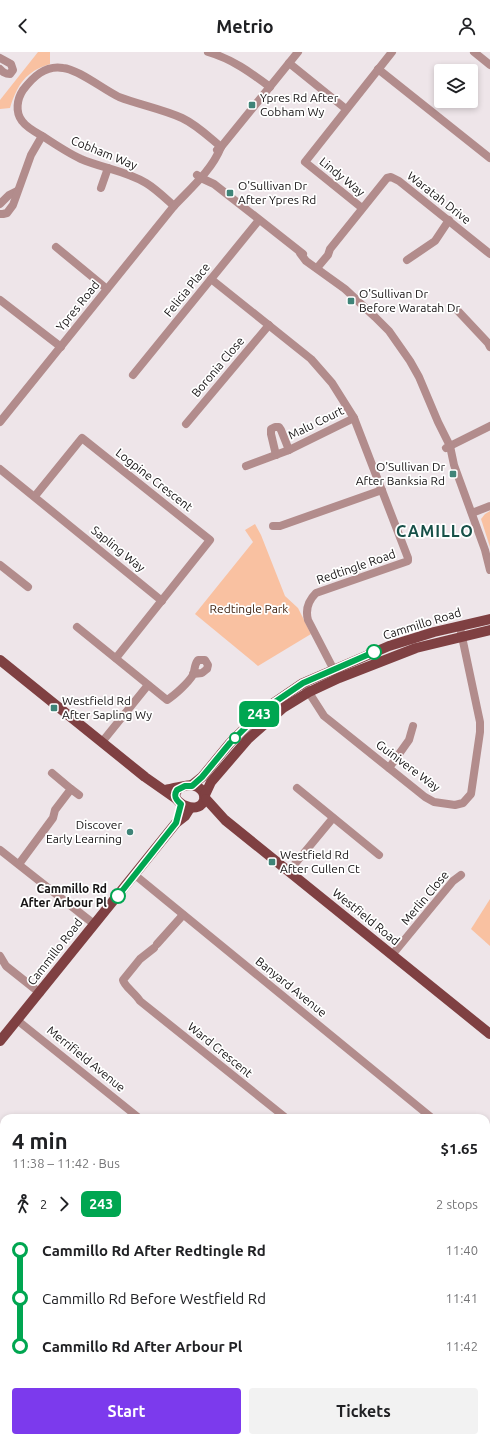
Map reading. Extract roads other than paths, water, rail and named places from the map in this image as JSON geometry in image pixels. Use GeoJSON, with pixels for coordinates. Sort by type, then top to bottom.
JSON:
{"type":"FeatureCollection","features":[{"type":"Feature","properties":{"kind":"main road","name":"Cammillo Road"},"geometry":{"type":"LineString","coordinates":[[0,1041],[176,823],[185,816],[193,802],[248,740],[283,708],[336,673],[389,646],[459,625],[490,619]]}},
{"type":"Feature","properties":{"kind":"main road","name":"Cammillo Road"},"geometry":{"type":"LineString","coordinates":[[192,786],[202,777],[230,743],[262,711],[303,683],[416,648],[490,630]]}},
{"type":"Feature","properties":{"kind":"main road","name":"Westfield Road"},"geometry":{"type":"LineString","coordinates":[[0,660],[145,777],[165,790],[193,802],[225,820],[490,1034]]}},
{"type":"Feature","properties":{"kind":"main road"},"geometry":{"type":"LineString","coordinates":[[165,790],[192,786],[200,789],[193,802],[175,793],[179,788]]}},
{"type":"Feature","properties":{"kind":"street"},"geometry":{"type":"LineString","coordinates":[[211,52],[242,66],[270,87]]}},
{"type":"Feature","properties":{"kind":"street","name":"Ypres Road"},"geometry":{"type":"LineString","coordinates":[[0,422],[108,289],[185,190],[201,174],[214,152],[221,147],[298,52]]}},
{"type":"Feature","properties":{"kind":"street","name":"Lindy Way"},"geometry":{"type":"LineString","coordinates":[[362,208],[305,162],[392,52]]}},
{"type":"Feature","properties":{"kind":"street"},"geometry":{"type":"LineString","coordinates":[[474,52],[490,64]]}},
{"type":"Feature","properties":{"kind":"street"},"geometry":{"type":"LineString","coordinates":[[0,58],[11,64],[13,70],[10,74],[7,74],[0,69]]}},
{"type":"Feature","properties":{"kind":"street"},"geometry":{"type":"LineString","coordinates":[[289,63],[346,110]]}},
{"type":"Feature","properties":{"kind":"street","name":"Cobham Way"},"geometry":{"type":"LineString","coordinates":[[174,206],[146,183],[126,174],[81,159],[42,136],[21,121],[17,104],[21,94],[32,78],[41,72],[52,68],[63,68],[73,71],[120,97],[184,118],[197,126],[221,147]]}},
{"type":"Feature","properties":{"kind":"street"},"geometry":{"type":"LineString","coordinates":[[378,69],[490,158]]}},
{"type":"Feature","properties":{"kind":"street"},"geometry":{"type":"LineString","coordinates":[[0,214],[5,214],[11,208],[31,155],[42,136]]}},
{"type":"Feature","properties":{"kind":"street"},"geometry":{"type":"LineString","coordinates":[[101,188],[108,168]]}},
{"type":"Feature","properties":{"kind":"street"},"geometry":{"type":"LineString","coordinates":[[201,174],[300,252],[306,261],[317,265],[322,274],[327,275],[345,289],[375,317],[400,346],[419,377],[438,422],[439,433],[447,444],[449,459],[454,465],[472,513],[485,550],[490,570]]}},
{"type":"Feature","properties":{"kind":"street","name":"Waratah Drive"},"geometry":{"type":"LineString","coordinates":[[317,265],[324,253],[330,249],[387,178],[391,176],[399,180],[490,254]]}},
{"type":"Feature","properties":{"kind":"street"},"geometry":{"type":"LineString","coordinates":[[0,204],[9,194],[17,192]]}},
{"type":"Feature","properties":{"kind":"street","name":"Felicia Place"},"geometry":{"type":"LineString","coordinates":[[133,375],[259,220]]}},
{"type":"Feature","properties":{"kind":"street"},"geometry":{"type":"LineString","coordinates":[[407,260],[435,242],[449,220]]}},
{"type":"Feature","properties":{"kind":"street"},"geometry":{"type":"LineString","coordinates":[[56,247],[108,289]]}},
{"type":"Feature","properties":{"kind":"street","name":"Redtingle Road"},"geometry":{"type":"LineString","coordinates":[[211,279],[311,359],[332,383],[354,418],[408,562],[316,594],[309,600],[307,610],[308,620],[336,673]]}},
{"type":"Feature","properties":{"kind":"street"},"geometry":{"type":"LineString","coordinates":[[0,300],[61,347]]}},
{"type":"Feature","properties":{"kind":"street"},"geometry":{"type":"LineString","coordinates":[[458,311],[490,347]]}},
{"type":"Feature","properties":{"kind":"street","name":"Boronia Close"},"geometry":{"type":"LineString","coordinates":[[186,424],[269,325]]}},
{"type":"Feature","properties":{"kind":"street","name":"Malu Court"},"geometry":{"type":"LineString","coordinates":[[246,466],[289,450],[354,418]]}},
{"type":"Feature","properties":{"kind":"street"},"geometry":{"type":"LineString","coordinates":[[447,444],[470,436],[490,426]]}},
{"type":"Feature","properties":{"kind":"street","name":"Malu Court"},"geometry":{"type":"LineString","coordinates":[[276,455],[271,434],[272,429],[275,427],[279,427],[281,430],[289,450]]}},
{"type":"Feature","properties":{"kind":"street","name":"Logpine Crescent"},"geometry":{"type":"LineString","coordinates":[[34,496],[82,438],[210,540],[162,601]]}},
{"type":"Feature","properties":{"kind":"street","name":"Sapling Way"},"geometry":{"type":"LineString","coordinates":[[0,469],[162,601]]}},
{"type":"Feature","properties":{"kind":"street"},"geometry":{"type":"LineString","coordinates":[[273,526],[280,526],[382,490]]}},
{"type":"Feature","properties":{"kind":"street"},"geometry":{"type":"LineString","coordinates":[[472,513],[490,506]]}},
{"type":"Feature","properties":{"kind":"street"},"geometry":{"type":"LineString","coordinates":[[0,565],[28,587]]}},
{"type":"Feature","properties":{"kind":"street"},"geometry":{"type":"LineString","coordinates":[[116,658],[162,601]]}},
{"type":"Feature","properties":{"kind":"street","name":"Guinivere Way"},"geometry":{"type":"LineString","coordinates":[[303,683],[324,716],[425,797],[434,802],[456,805],[463,803],[471,794],[480,727],[459,625]]}},
{"type":"Feature","properties":{"kind":"street"},"geometry":{"type":"LineString","coordinates":[[77,627],[167,700],[173,696],[193,674]]}},
{"type":"Feature","properties":{"kind":"street"},"geometry":{"type":"LineString","coordinates":[[102,742],[148,684]]}},
{"type":"Feature","properties":{"kind":"street"},"geometry":{"type":"LineString","coordinates":[[389,768],[409,740],[414,726]]}},
{"type":"Feature","properties":{"kind":"street"},"geometry":{"type":"LineString","coordinates":[[52,773],[79,795]]}},
{"type":"Feature","properties":{"kind":"street"},"geometry":{"type":"LineString","coordinates":[[297,788],[379,855]]}},
{"type":"Feature","properties":{"kind":"street"},"geometry":{"type":"LineString","coordinates":[[19,864],[53,818],[55,810],[71,789]]}},
{"type":"Feature","properties":{"kind":"street"},"geometry":{"type":"LineString","coordinates":[[289,872],[333,818]]}},
{"type":"Feature","properties":{"kind":"street"},"geometry":{"type":"LineString","coordinates":[[0,850],[94,924]]}},
{"type":"Feature","properties":{"kind":"street","name":"Banyard Avenue"},"geometry":{"type":"LineString","coordinates":[[135,875],[427,1114]]}},
{"type":"Feature","properties":{"kind":"street","name":"Merlin Close"},"geometry":{"type":"LineString","coordinates":[[392,955],[453,880],[461,875]]}},
{"type":"Feature","properties":{"kind":"street","name":"Ward Crescent"},"geometry":{"type":"LineString","coordinates":[[183,915],[156,946],[140,959],[123,980],[140,1001],[281,1114]]}},
{"type":"Feature","properties":{"kind":"street"},"geometry":{"type":"LineString","coordinates":[[0,956],[6,966],[40,993]]}},
{"type":"Feature","properties":{"kind":"street","name":"Merrifield Avenue"},"geometry":{"type":"LineString","coordinates":[[17,1020],[134,1114]]}},
{"type":"Feature","properties":{"kind":"place","name":"Ypres Rd After Cobham Wy"},"geometry":{"type":"Point","coordinates":[252,105]}},
{"type":"Feature","properties":{"kind":"place","name":"O'Sullivan Dr After Ypres Rd"},"geometry":{"type":"Point","coordinates":[230,193]}},
{"type":"Feature","properties":{"kind":"place","name":"O'Sullivan Dr Before Waratah Dr"},"geometry":{"type":"Point","coordinates":[351,301]}},
{"type":"Feature","properties":{"kind":"place","name":"O'Sullivan Dr After Banksia Rd"},"geometry":{"type":"Point","coordinates":[453,474]}},
{"type":"Feature","properties":{"kind":"place","name":"Westfield Rd After Sapling Wy"},"geometry":{"type":"Point","coordinates":[54,708]}},
{"type":"Feature","properties":{"kind":"place","name":"Discover Early Learning"},"geometry":{"type":"Point","coordinates":[130,832]}},
{"type":"Feature","properties":{"kind":"place","name":"Westfield Rd After Cullen Ct"},"geometry":{"type":"Point","coordinates":[272,862]}},
{"type":"Feature","properties":{"kind":"place","name":"Cammillo Rd After Arbour Pl"},"geometry":{"type":"Point","coordinates":[118,896]}},
{"type":"Feature","properties":{"kind":"district","name":"CAMILLO"},"geometry":{"type":"Point","coordinates":[435,531]}},
{"type":"Feature","properties":{"kind":"park label","name":"Redtingle Park"},"geometry":{"type":"Point","coordinates":[249,609]}}]}
